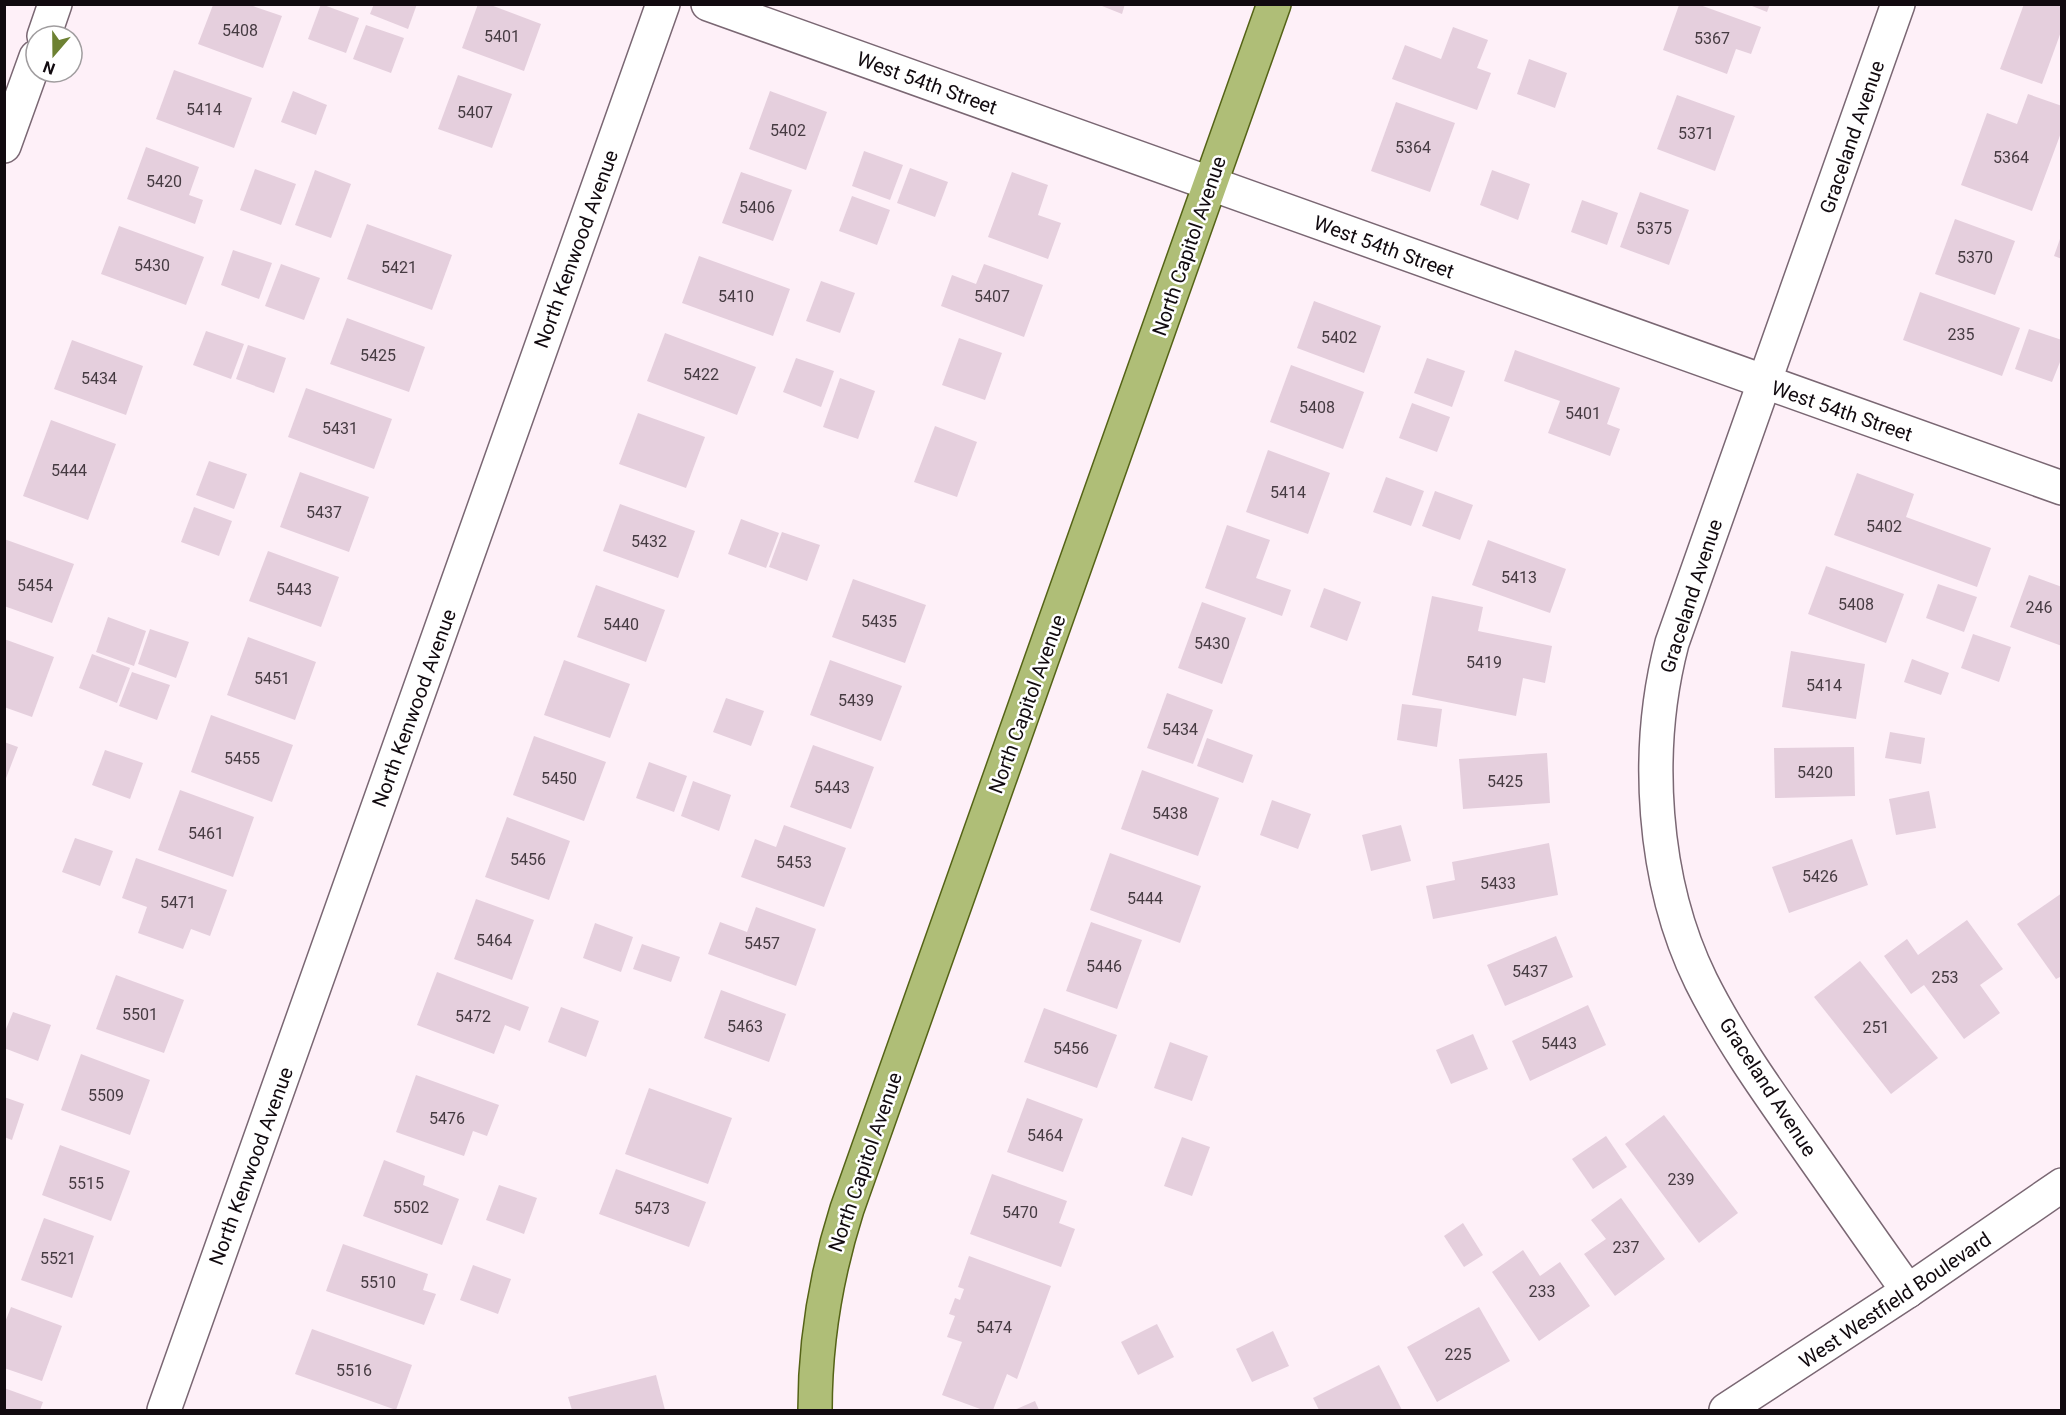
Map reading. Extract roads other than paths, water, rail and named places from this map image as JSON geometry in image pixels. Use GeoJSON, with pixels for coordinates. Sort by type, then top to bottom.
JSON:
{"type":"FeatureCollection","features":[{"type":"Feature","properties":{"kind":"main road","name":"North Capitol Avenue"},"geometry":{"type":"LineString","coordinates":[[815,1410],[815,1378],[822,1303],[846,1209],[1274,4]]}},
{"type":"Feature","properties":{"kind":"street"},"geometry":{"type":"LineString","coordinates":[[48,24],[55,4]]}},
{"type":"Feature","properties":{"kind":"street","name":"North Kenwood Avenue"},"geometry":{"type":"LineString","coordinates":[[164,1410],[663,4]]}},
{"type":"Feature","properties":{"kind":"street","name":"West 54th Street"},"geometry":{"type":"LineString","coordinates":[[708,4],[2061,488]]}},
{"type":"Feature","properties":{"kind":"street","name":"Graceland Avenue"},"geometry":{"type":"LineString","coordinates":[[1898,4],[1665,668],[1656,749],[1662,853],[1687,947],[1700,979],[1733,1040],[1908,1292]]}},
{"type":"Feature","properties":{"kind":"street"},"geometry":{"type":"LineString","coordinates":[[4,146],[26,84]]}},
{"type":"Feature","properties":{"kind":"street","name":"West Westfield Boulevard"},"geometry":{"type":"LineString","coordinates":[[1726,1410],[1908,1292],[2061,1185]]}}]}
